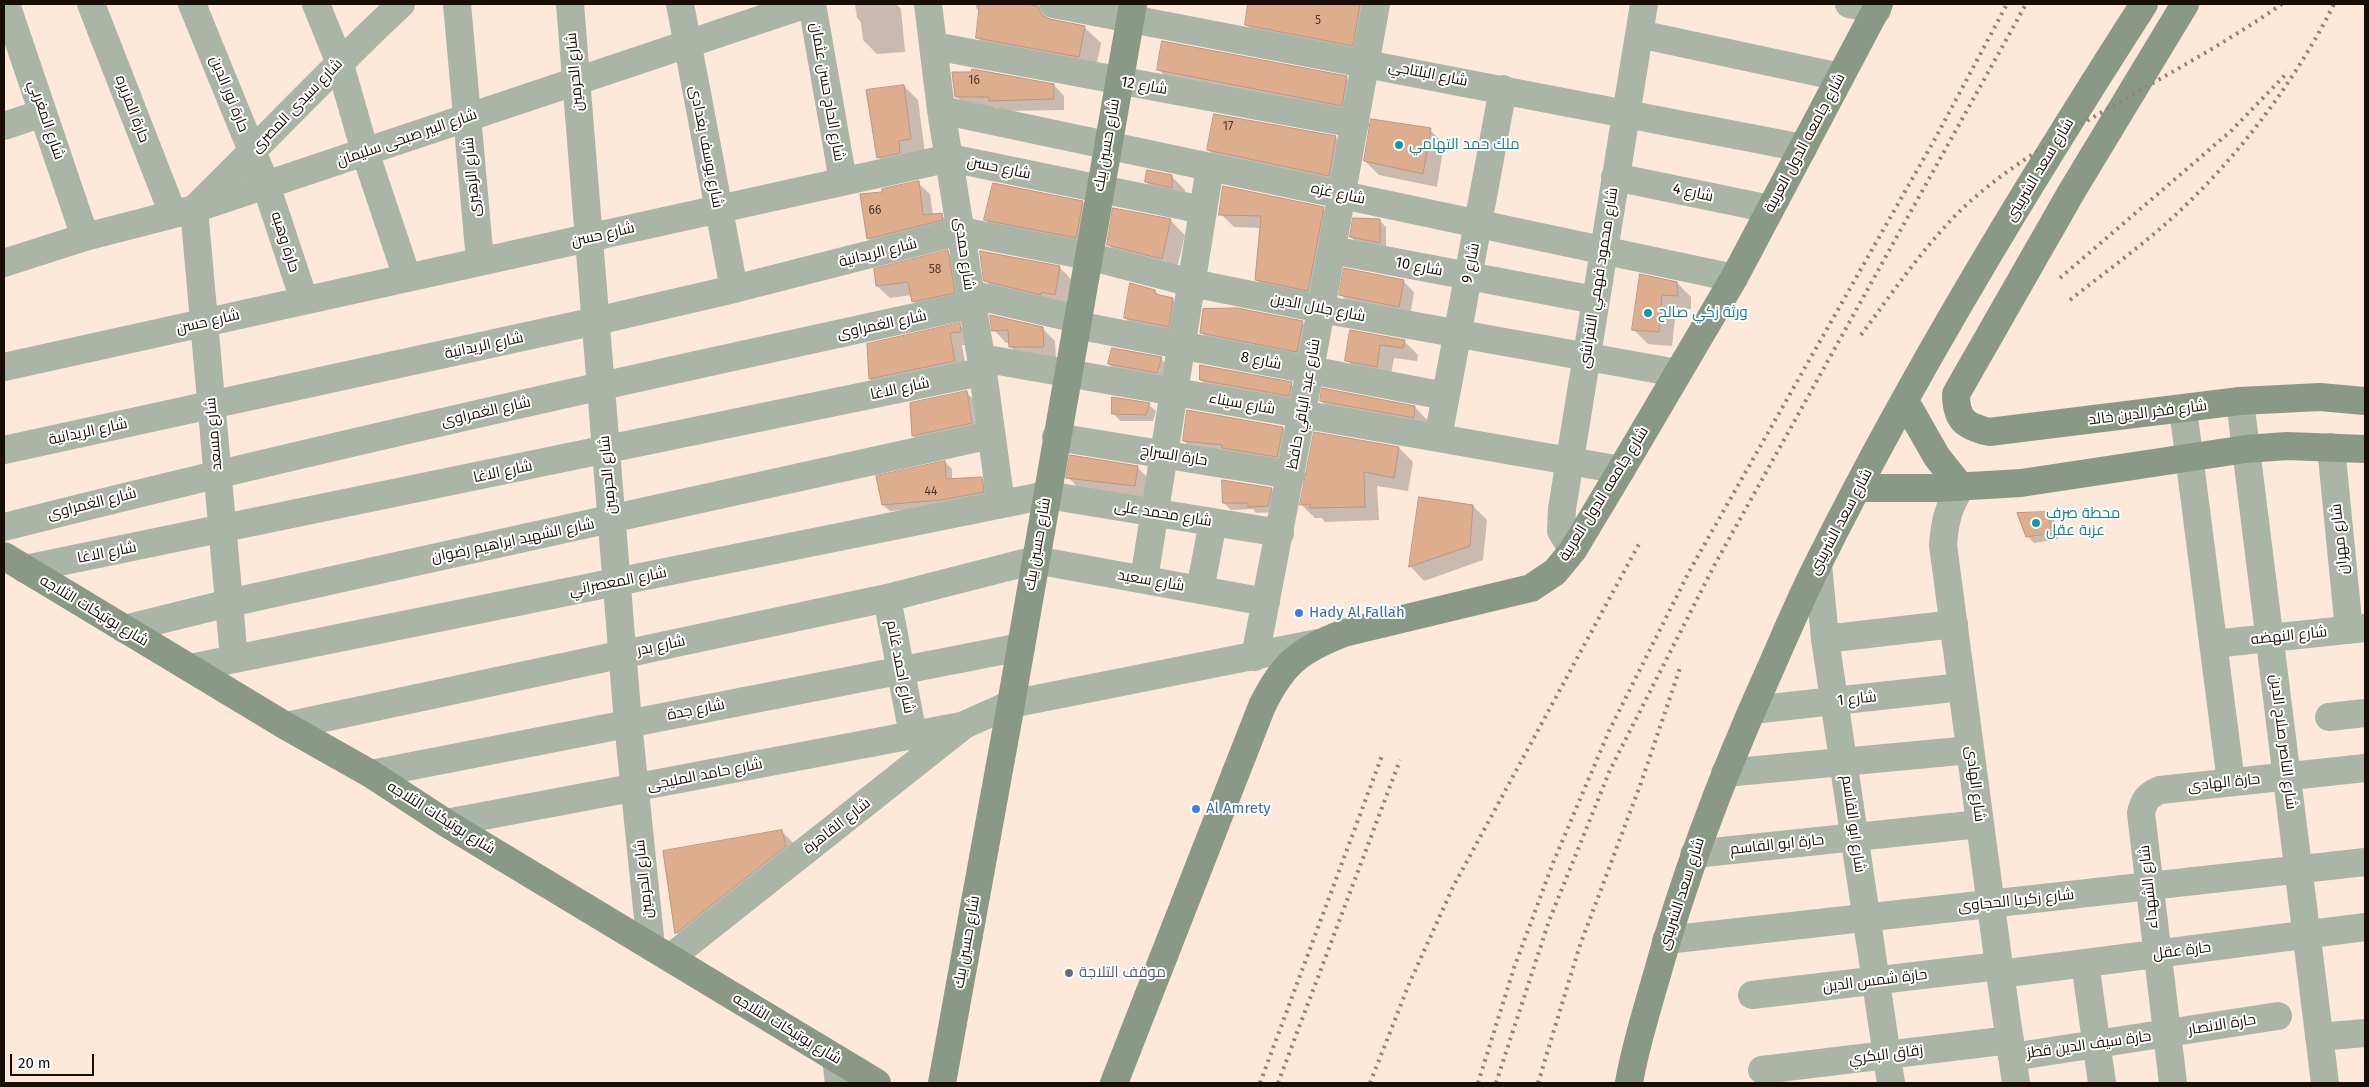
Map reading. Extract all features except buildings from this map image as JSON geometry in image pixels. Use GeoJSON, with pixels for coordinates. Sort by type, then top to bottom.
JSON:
{"type":"FeatureCollection","features":[{"type":"Feature","properties":{"kind":"main road","name":"شارع سعد الشربينى"},"geometry":{"type":"LineString","coordinates":[[1629,1083],[1634,1056],[1666,940],[1694,854],[1725,773],[1818,564],[1905,401],[2037,171],[2144,4]]}},
{"type":"Feature","properties":{"kind":"main road"},"geometry":{"type":"LineString","coordinates":[[2037,171],[2072,190],[2184,4]]}},
{"type":"Feature","properties":{"kind":"main road","name":"شارع جامعه الدول العربية"},"geometry":{"type":"LineString","coordinates":[[1114,1083],[1262,706],[1275,679],[1294,658],[1318,643],[1344,633],[1531,588],[1555,572],[1573,550],[1734,278],[1878,7]]}},
{"type":"Feature","properties":{"kind":"main road","name":"شارع حسين بيك"},"geometry":{"type":"LineString","coordinates":[[942,1083],[1011,704],[1131,11]]}},
{"type":"Feature","properties":{"kind":"main road","name":"شارع فخر الدين خالد"},"geometry":{"type":"LineString","coordinates":[[2072,190],[1956,394],[1956,406],[1960,418],[1972,428],[1989,432],[2240,401],[2320,397],[2365,401]]}},
{"type":"Feature","properties":{"kind":"main road"},"geometry":{"type":"LineString","coordinates":[[1905,401],[1937,457],[1961,487]]}},
{"type":"Feature","properties":{"kind":"main road"},"geometry":{"type":"LineString","coordinates":[[1858,488],[1961,487],[2021,483],[2189,456],[2246,449],[2287,446],[2365,450]]}},
{"type":"Feature","properties":{"kind":"main road","name":"شارع بوتيكات الثلاجه"},"geometry":{"type":"LineString","coordinates":[[14,563],[286,726],[370,774],[446,823],[661,952],[838,1071],[877,1083]]}},
{"type":"Feature","properties":{"kind":"street","name":"حارة المزيره"},"geometry":{"type":"LineString","coordinates":[[91,4],[184,212]]}},
{"type":"Feature","properties":{"kind":"street","name":"حارة نور الدين"},"geometry":{"type":"LineString","coordinates":[[192,4],[266,185]]}},
{"type":"Feature","properties":{"kind":"street"},"geometry":{"type":"LineString","coordinates":[[316,4],[339,61],[365,152],[407,277]]}},
{"type":"Feature","properties":{"kind":"street","name":"شارع سيدى المصرى"},"geometry":{"type":"LineString","coordinates":[[184,212],[253,152],[339,61],[401,4]]}},
{"type":"Feature","properties":{"kind":"street","name":"شارع الزهيرى"},"geometry":{"type":"LineString","coordinates":[[457,4],[480,261]]}},
{"type":"Feature","properties":{"kind":"street","name":"شارع الحرمين"},"geometry":{"type":"LineString","coordinates":[[570,4],[634,788],[661,952]]}},
{"type":"Feature","properties":{"kind":"street","name":"شارع يوسف بغدادى"},"geometry":{"type":"LineString","coordinates":[[680,4],[686,44],[734,289]]}},
{"type":"Feature","properties":{"kind":"street","name":"شارع البير صبحى سليمان"},"geometry":{"type":"LineString","coordinates":[[4,263],[85,237],[184,212],[807,4]]}},
{"type":"Feature","properties":{"kind":"street","name":"شارع الحاج حسن عثمان"},"geometry":{"type":"LineString","coordinates":[[812,4],[842,181]]}},
{"type":"Feature","properties":{"kind":"street","name":"شارع حمدى"},"geometry":{"type":"LineString","coordinates":[[928,4],[941,110],[950,158],[1001,504]]}},
{"type":"Feature","properties":{"kind":"street","name":"شارع البلتاجي"},"geometry":{"type":"LineString","coordinates":[[1052,4],[1131,11],[1366,63],[1503,88],[1803,148]]}},
{"type":"Feature","properties":{"kind":"street","name":"شارع عبد الباقي حافظ"},"geometry":{"type":"LineString","coordinates":[[1256,657],[1376,4]]}},
{"type":"Feature","properties":{"kind":"street","name":"شارع محمود فهمي النقراشى"},"geometry":{"type":"LineString","coordinates":[[1573,550],[1561,532],[1561,520],[1625,112],[1644,4]]}},
{"type":"Feature","properties":{"kind":"street"},"geometry":{"type":"LineString","coordinates":[[1849,4],[1878,7]]}},
{"type":"Feature","properties":{"kind":"street","name":"شارع المغربي"},"geometry":{"type":"LineString","coordinates":[[11,8],[43,113],[85,237]]}},
{"type":"Feature","properties":{"kind":"street"},"geometry":{"type":"LineString","coordinates":[[1639,34],[1840,77]]}},
{"type":"Feature","properties":{"kind":"street","name":"شارع 12"},"geometry":{"type":"LineString","coordinates":[[934,46],[1118,82],[1355,124]]}},
{"type":"Feature","properties":{"kind":"street","name":"شارع 9"},"geometry":{"type":"LineString","coordinates":[[1438,438],[1503,88]]}},
{"type":"Feature","properties":{"kind":"street","name":"شارع غزه"},"geometry":{"type":"LineString","coordinates":[[941,110],[1734,278]]}},
{"type":"Feature","properties":{"kind":"street"},"geometry":{"type":"LineString","coordinates":[[4,126],[43,113]]}},
{"type":"Feature","properties":{"kind":"street","name":"شارع حسن"},"geometry":{"type":"LineString","coordinates":[[4,367],[950,158],[1204,210]]}},
{"type":"Feature","properties":{"kind":"street"},"geometry":{"type":"LineString","coordinates":[[1144,580],[1210,167]]}},
{"type":"Feature","properties":{"kind":"street","name":"شارع 4"},"geometry":{"type":"LineString","coordinates":[[1615,177],[1770,209]]}},
{"type":"Feature","properties":{"kind":"street","name":"حارة وهبه"},"geometry":{"type":"LineString","coordinates":[[266,185],[304,300]]}},
{"type":"Feature","properties":{"kind":"street","name":"شارع مسعد"},"geometry":{"type":"LineString","coordinates":[[184,212],[204,323],[234,659]]}},
{"type":"Feature","properties":{"kind":"street","name":"شارع جلال الدين"},"geometry":{"type":"LineString","coordinates":[[961,232],[1088,256],[1192,283],[1321,309],[1677,372]]}},
{"type":"Feature","properties":{"kind":"street","name":"شارع الريدانية"},"geometry":{"type":"LineString","coordinates":[[4,450],[596,321],[734,289],[961,232]]}},
{"type":"Feature","properties":{"kind":"street","name":"شارع 10"},"geometry":{"type":"LineString","coordinates":[[1332,250],[1595,300]]}},
{"type":"Feature","properties":{"kind":"street","name":"شارع 8"},"geometry":{"type":"LineString","coordinates":[[970,300],[1182,346],[1446,396]]}},
{"type":"Feature","properties":{"kind":"street","name":"شارع الغمراوى"},"geometry":{"type":"LineString","coordinates":[[4,527],[218,473],[970,300]]}},
{"type":"Feature","properties":{"kind":"street","name":"شارع سيناء"},"geometry":{"type":"LineString","coordinates":[[981,365],[1068,373],[1621,470]]}},
{"type":"Feature","properties":{"kind":"street","name":"شارع الاغا"},"geometry":{"type":"LineString","coordinates":[[14,563],[222,530],[606,451],[981,365]]}},
{"type":"Feature","properties":{"kind":"street","name":"شارع الناصر صلاح الدين"},"geometry":{"type":"LineString","coordinates":[[2240,401],[2325,1083]]}},
{"type":"Feature","properties":{"kind":"street"},"geometry":{"type":"LineString","coordinates":[[2183,409],[2231,782]]}},
{"type":"Feature","properties":{"kind":"street","name":"شارع الشهيد ابراهيم رضوان"},"geometry":{"type":"LineString","coordinates":[[124,629],[229,603],[991,435]]}},
{"type":"Feature","properties":{"kind":"street","name":"حارة السراج"},"geometry":{"type":"LineString","coordinates":[[1056,437],[1291,474]]}},
{"type":"Feature","properties":{"kind":"street","name":"شارع مهران"},"geometry":{"type":"LineString","coordinates":[[2331,447],[2357,629]]}},
{"type":"Feature","properties":{"kind":"street","name":"شارع الهادى"},"geometry":{"type":"LineString","coordinates":[[1961,487],[1951,504],[1945,520],[1944,545],[1990,904],[2016,1083]]}},
{"type":"Feature","properties":{"kind":"street","name":"شارع المعصراني"},"geometry":{"type":"LineString","coordinates":[[190,668],[1046,495]]}},
{"type":"Feature","properties":{"kind":"street","name":"شارع محمد على"},"geometry":{"type":"LineString","coordinates":[[1046,495],[1280,533]]}},
{"type":"Feature","properties":{"kind":"street"},"geometry":{"type":"LineString","coordinates":[[1200,590],[1213,522]]}},
{"type":"Feature","properties":{"kind":"street","name":"شارع سعيد"},"geometry":{"type":"LineString","coordinates":[[1036,560],[1266,602]]}},
{"type":"Feature","properties":{"kind":"street","name":"شارع بدر"},"geometry":{"type":"LineString","coordinates":[[286,726],[887,598],[1036,560]]}},
{"type":"Feature","properties":{"kind":"street","name":"شارع ابو القاسم"},"geometry":{"type":"LineString","coordinates":[[1818,564],[1825,639],[1891,1083]]}},
{"type":"Feature","properties":{"kind":"street","name":"شارع احمد غانم"},"geometry":{"type":"LineString","coordinates":[[887,598],[913,735]]}},
{"type":"Feature","properties":{"kind":"street"},"geometry":{"type":"LineString","coordinates":[[1825,639],[1954,624]]}},
{"type":"Feature","properties":{"kind":"street","name":"شارع النهضه"},"geometry":{"type":"LineString","coordinates":[[2213,644],[2357,629]]}},
{"type":"Feature","properties":{"kind":"street","name":"شارع القاهرة"},"geometry":{"type":"LineString","coordinates":[[661,952],[964,725],[1011,704],[1256,657],[1318,643]]}},
{"type":"Feature","properties":{"kind":"street","name":"شارع جدة"},"geometry":{"type":"LineString","coordinates":[[370,774],[1021,647]]}},
{"type":"Feature","properties":{"kind":"street","name":"شارع 1"},"geometry":{"type":"LineString","coordinates":[[1752,710],[1962,687]]}},
{"type":"Feature","properties":{"kind":"street"},"geometry":{"type":"LineString","coordinates":[[2329,717],[2365,713]]}},
{"type":"Feature","properties":{"kind":"street","name":"شارع حامد المليجى"},"geometry":{"type":"LineString","coordinates":[[446,823],[964,725]]}},
{"type":"Feature","properties":{"kind":"street"},"geometry":{"type":"LineString","coordinates":[[1725,773],[1970,750]]}},
{"type":"Feature","properties":{"kind":"street","name":"حارة الهادى"},"geometry":{"type":"LineString","coordinates":[[2160,790],[2365,768]]}},
{"type":"Feature","properties":{"kind":"street","name":"شارع الشهداء"},"geometry":{"type":"LineString","coordinates":[[2160,790],[2150,794],[2143,802],[2141,813],[2148,886],[2173,1083]]}},
{"type":"Feature","properties":{"kind":"street","name":"حارة ابو القاسم"},"geometry":{"type":"LineString","coordinates":[[1694,854],[1980,824]]}},
{"type":"Feature","properties":{"kind":"street","name":"شارع زكريا الحجاوى"},"geometry":{"type":"LineString","coordinates":[[1666,940],[2365,862]]}},
{"type":"Feature","properties":{"kind":"street","name":"حارة عقل"},"geometry":{"type":"LineString","coordinates":[[1999,970],[2085,964],[2365,928]]}},
{"type":"Feature","properties":{"kind":"street"},"geometry":{"type":"LineString","coordinates":[[2085,964],[2102,1083]]}},
{"type":"Feature","properties":{"kind":"street","name":"حارة شمس الدين"},"geometry":{"type":"LineString","coordinates":[[1752,995],[1876,980],[1999,970]]}},
{"type":"Feature","properties":{"kind":"street","name":"حارة الانصار"},"geometry":{"type":"LineString","coordinates":[[2166,1034],[2278,1016]]}},
{"type":"Feature","properties":{"kind":"street"},"geometry":{"type":"LineString","coordinates":[[2319,1037],[2365,1033]]}},
{"type":"Feature","properties":{"kind":"street","name":"حارة سيف الدين قطز"},"geometry":{"type":"LineString","coordinates":[[2011,1048],[2096,1044],[2166,1034]]}},
{"type":"Feature","properties":{"kind":"street","name":"زقاق البكري"},"geometry":{"type":"LineString","coordinates":[[1762,1070],[1887,1055],[2011,1048]]}},
{"type":"Feature","properties":{"kind":"railway"},"geometry":{"type":"LineString","coordinates":[[1478,1083],[1514,968],[1553,863],[1609,731],[1690,570],[1936,137],[2007,4]]}},
{"type":"Feature","properties":{"kind":"railway"},"geometry":{"type":"LineString","coordinates":[[1496,1083],[1549,921],[1610,770],[1714,566],[2026,4]]}},
{"type":"Feature","properties":{"kind":"railway"},"geometry":{"type":"LineString","coordinates":[[1861,335],[1935,238],[1978,194],[2027,158],[2062,136],[2214,48],[2282,4]]}},
{"type":"Feature","properties":{"kind":"railway"},"geometry":{"type":"LineString","coordinates":[[2070,300],[2159,230],[2195,196],[2241,146],[2301,62],[2334,4]]}},
{"type":"Feature","properties":{"kind":"railway"},"geometry":{"type":"LineString","coordinates":[[2060,278],[2231,131],[2288,72]]}},
{"type":"Feature","properties":{"kind":"railway"},"geometry":{"type":"LineString","coordinates":[[1370,1083],[1409,984],[1453,887],[1639,544]]}},
{"type":"Feature","properties":{"kind":"railway"},"geometry":{"type":"LineString","coordinates":[[1538,1083],[1579,948],[1641,783],[1680,668]]}},
{"type":"Feature","properties":{"kind":"railway"},"geometry":{"type":"LineString","coordinates":[[1260,1083],[1383,753]]}},
{"type":"Feature","properties":{"kind":"railway"},"geometry":{"type":"LineString","coordinates":[[1278,1083],[1400,760]]}},
{"type":"Feature","properties":{"kind":"place","name":"ملك حمد التهامي"},"geometry":{"type":"Point","coordinates":[1399,145]}},
{"type":"Feature","properties":{"kind":"place","name":"ورثة زكي صالح"},"geometry":{"type":"Point","coordinates":[1648,313]}},
{"type":"Feature","properties":{"kind":"place","name":"محطة صرف عزبة عقل"},"geometry":{"type":"Point","coordinates":[2036,523]}},
{"type":"Feature","properties":{"kind":"place","name":"Hady Al Fallah"},"geometry":{"type":"Point","coordinates":[1299,613]}},
{"type":"Feature","properties":{"kind":"place","name":"Al Amrety"},"geometry":{"type":"Point","coordinates":[1196,809]}},
{"type":"Feature","properties":{"kind":"place","name":"موقف التلاجة"},"geometry":{"type":"Point","coordinates":[1069,973]}}]}
